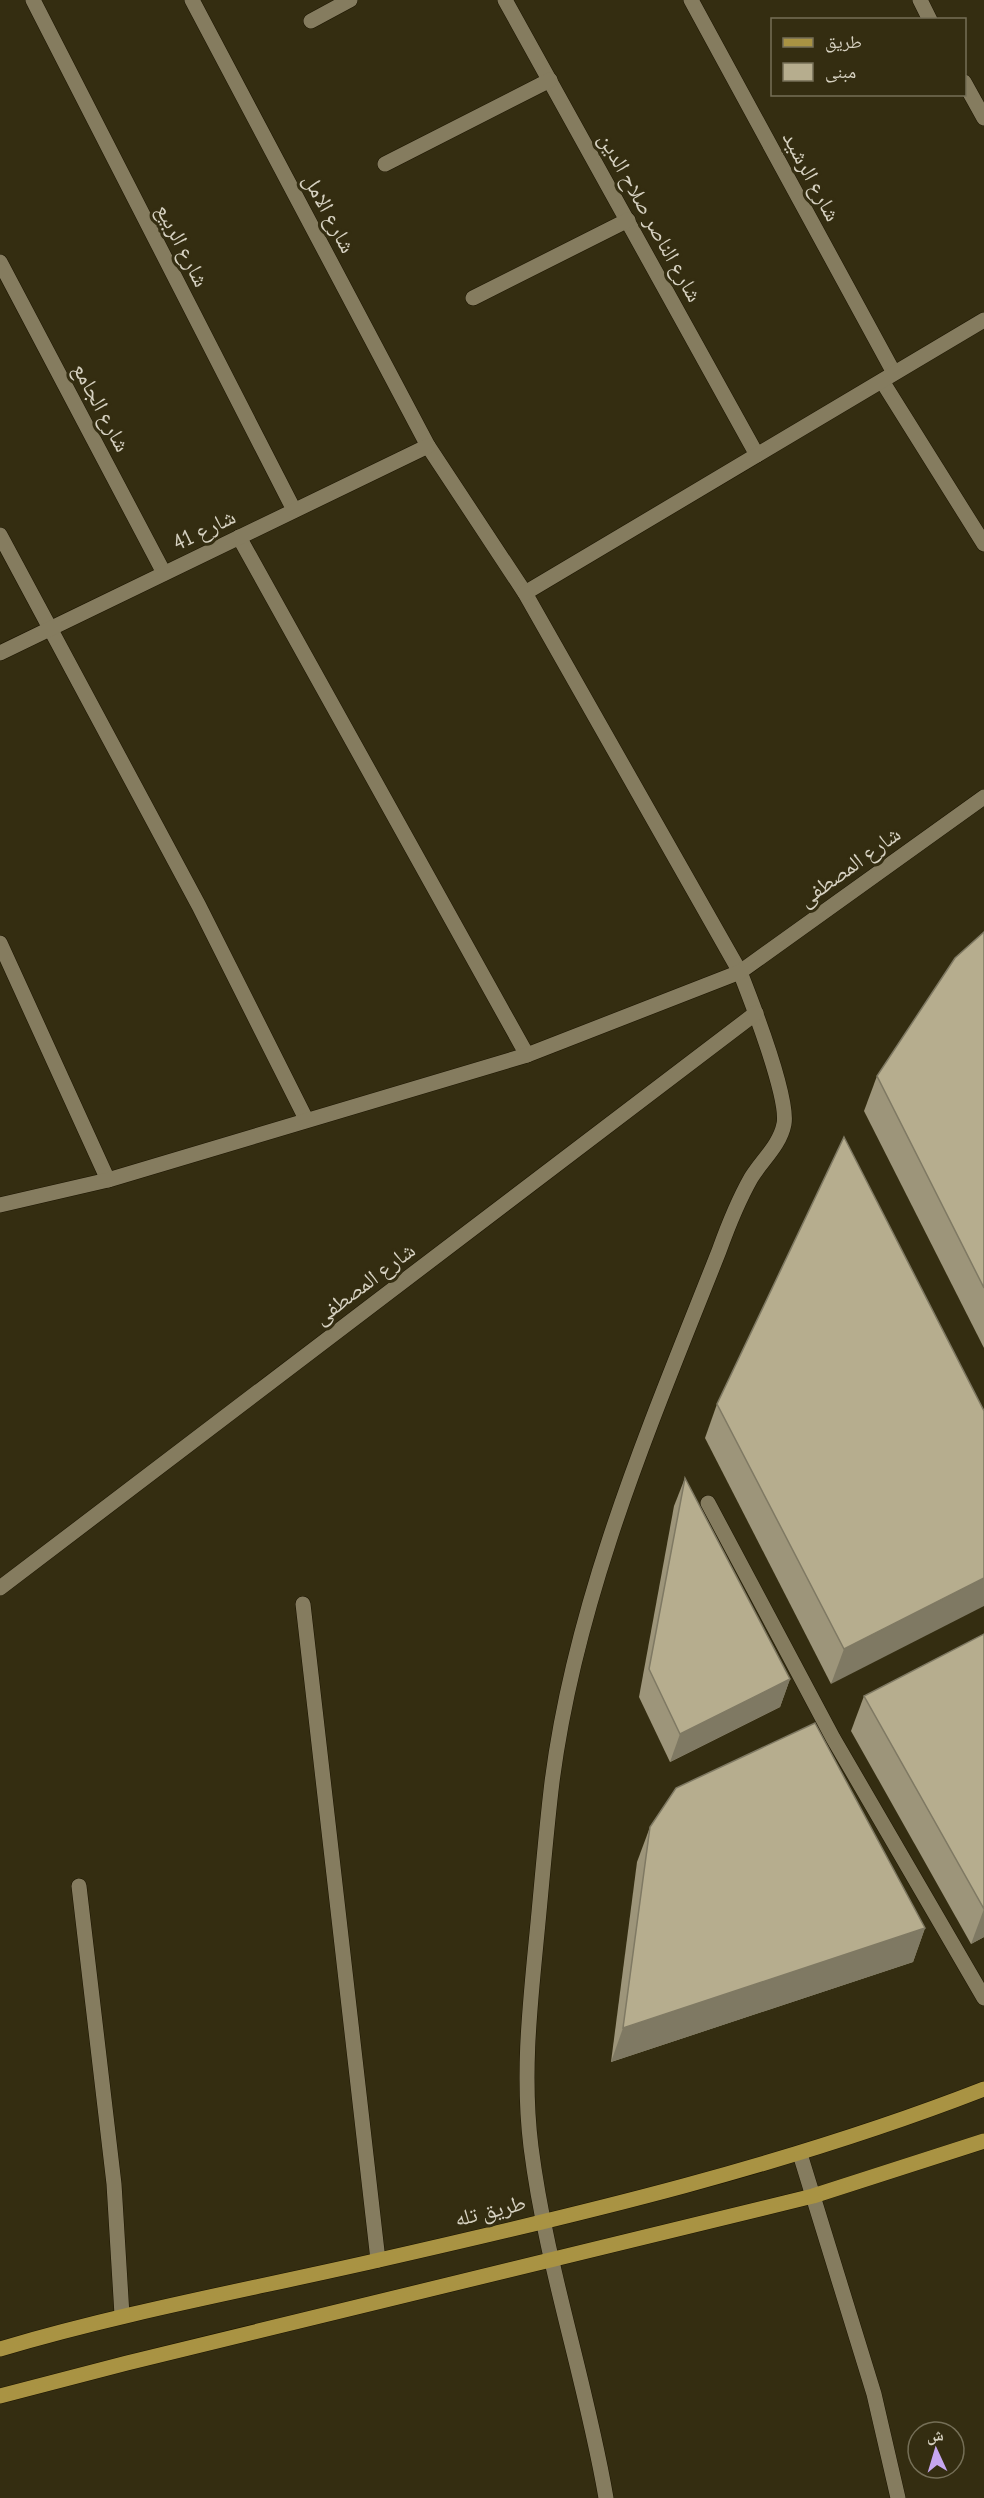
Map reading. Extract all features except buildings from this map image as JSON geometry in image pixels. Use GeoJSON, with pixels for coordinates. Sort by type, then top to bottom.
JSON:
{"type":"FeatureCollection","features":[{"type":"Feature","properties":{"kind":"main road","name":"طريق تله"},"geometry":{"type":"LineString","coordinates":[[0,2349],[122,2315],[378,2260],[800,2154],[911,2118],[984,2089]]}},
{"type":"Feature","properties":{"kind":"main road"},"geometry":{"type":"LineString","coordinates":[[0,2396],[813,2196],[984,2141]]}},
{"type":"Feature","properties":{"kind":"street","name":"شارع الربيع"},"geometry":{"type":"LineString","coordinates":[[33,0],[294,510]]}},
{"type":"Feature","properties":{"kind":"street","name":"شارع الامل"},"geometry":{"type":"LineString","coordinates":[[192,0],[428,446],[525,593],[740,972],[756,1013],[783,1102],[784,1127],[779,1139],[741,1198],[635,1463],[595,1582],[579,1640],[552,1779],[527,2031],[526,2070],[531,2147],[543,2220],[606,2498]]}},
{"type":"Feature","properties":{"kind":"street"},"geometry":{"type":"LineString","coordinates":[[311,21],[350,0]]}},
{"type":"Feature","properties":{"kind":"street","name":"شارع الناصر صلاح الدين"},"geometry":{"type":"LineString","coordinates":[[506,0],[757,455]]}},
{"type":"Feature","properties":{"kind":"street","name":"شارع الرشيد"},"geometry":{"type":"LineString","coordinates":[[691,0],[888,377],[983,539]]}},
{"type":"Feature","properties":{"kind":"street"},"geometry":{"type":"LineString","coordinates":[[920,0],[929,18]]}},
{"type":"Feature","properties":{"kind":"street"},"geometry":{"type":"LineString","coordinates":[[385,164],[550,80]]}},
{"type":"Feature","properties":{"kind":"street"},"geometry":{"type":"LineString","coordinates":[[966,86],[984,118]]}},
{"type":"Feature","properties":{"kind":"street"},"geometry":{"type":"LineString","coordinates":[[473,298],[628,220]]}},
{"type":"Feature","properties":{"kind":"street","name":"شارع الجامع"},"geometry":{"type":"LineString","coordinates":[[0,262],[164,573]]}},
{"type":"Feature","properties":{"kind":"street"},"geometry":{"type":"LineString","coordinates":[[525,593],[984,320]]}},
{"type":"Feature","properties":{"kind":"street","name":"شارع 41"},"geometry":{"type":"LineString","coordinates":[[0,652],[428,446]]}},
{"type":"Feature","properties":{"kind":"street"},"geometry":{"type":"LineString","coordinates":[[0,535],[199,906],[306,1119]]}},
{"type":"Feature","properties":{"kind":"street"},"geometry":{"type":"LineString","coordinates":[[239,537],[527,1054]]}},
{"type":"Feature","properties":{"kind":"street","name":"شارع المصطفى"},"geometry":{"type":"LineString","coordinates":[[0,1205],[108,1180],[527,1054],[740,972],[984,797]]}},
{"type":"Feature","properties":{"kind":"street"},"geometry":{"type":"LineString","coordinates":[[0,943],[108,1180]]}},
{"type":"Feature","properties":{"kind":"street","name":"شارع المصطفى"},"geometry":{"type":"LineString","coordinates":[[0,1588],[756,1013]]}},
{"type":"Feature","properties":{"kind":"street"},"geometry":{"type":"LineString","coordinates":[[708,1503],[827,1741],[984,1998]]}},
{"type":"Feature","properties":{"kind":"street"},"geometry":{"type":"LineString","coordinates":[[303,1604],[378,2260]]}},
{"type":"Feature","properties":{"kind":"street"},"geometry":{"type":"LineString","coordinates":[[79,1886],[114,2184],[122,2315]]}},
{"type":"Feature","properties":{"kind":"street"},"geometry":{"type":"LineString","coordinates":[[800,2154],[874,2394],[898,2498]]}}]}
